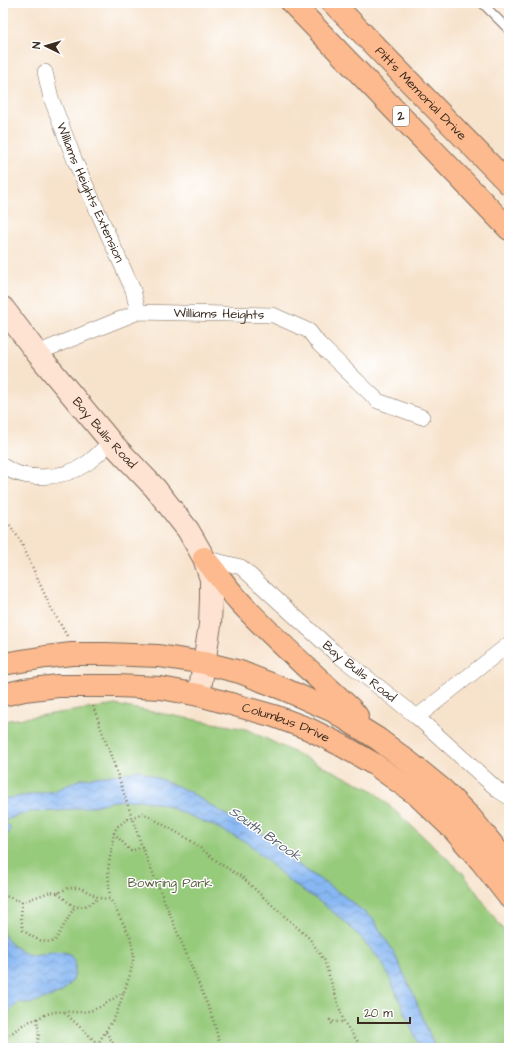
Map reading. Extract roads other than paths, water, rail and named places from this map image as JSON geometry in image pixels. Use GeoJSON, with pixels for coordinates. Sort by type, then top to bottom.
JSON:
{"type":"FeatureCollection","features":[{"type":"Feature","properties":{"kind":"main road","name":"2"},"geometry":{"type":"LineString","coordinates":[[292,3],[509,229]]}},
{"type":"Feature","properties":{"kind":"main road","name":"Pitt's Memorial Drive"},"geometry":{"type":"LineString","coordinates":[[334,3],[509,184]]}},
{"type":"Feature","properties":{"kind":"main road"},"geometry":{"type":"LineString","coordinates":[[204,558],[238,600],[286,648],[350,708],[378,739]]}},
{"type":"Feature","properties":{"kind":"main road"},"geometry":{"type":"LineString","coordinates":[[3,664],[72,654],[159,656],[204,663],[240,672],[286,690],[333,710],[378,739],[410,763],[443,790],[471,818],[509,865]]}},
{"type":"Feature","properties":{"kind":"main road","name":"Columbus Drive"},"geometry":{"type":"LineString","coordinates":[[3,695],[24,690],[58,686],[161,688],[199,695],[274,716],[310,729],[374,764],[416,794],[453,829],[481,861],[509,897]]}},
{"type":"Feature","properties":{"kind":"street","name":"Williams Heights Extension"},"geometry":{"type":"LineString","coordinates":[[45,72],[53,105],[75,161],[133,290],[138,312]]}},
{"type":"Feature","properties":{"kind":"street","name":"Bay Bulls Road"},"geometry":{"type":"LineString","coordinates":[[3,308],[36,353],[111,442],[155,488],[188,530],[204,558],[211,579],[212,598],[210,625],[199,695]]}},
{"type":"Feature","properties":{"kind":"street","name":"Williams Heights"},"geometry":{"type":"LineString","coordinates":[[36,353],[138,312],[273,315],[309,331],[318,344],[378,401],[422,417]]}},
{"type":"Feature","properties":{"kind":"street"},"geometry":{"type":"LineString","coordinates":[[3,466],[6,469],[19,474],[36,477],[55,476],[72,472],[86,464],[111,442]]}},
{"type":"Feature","properties":{"kind":"street","name":"Bay Bulls Road"},"geometry":{"type":"LineString","coordinates":[[204,558],[241,567],[333,651],[417,717],[499,791],[509,797]]}},
{"type":"Feature","properties":{"kind":"street"},"geometry":{"type":"LineString","coordinates":[[417,717],[509,644]]}},
{"type":"Feature","properties":{"kind":"lane"},"geometry":{"type":"LineString","coordinates":[[482,3],[509,30]]}},
{"type":"Feature","properties":{"kind":"water"},"geometry":{"type":"Polygon","coordinates":[[[139,770],[188,791],[228,816],[258,830],[296,863],[344,896],[373,919],[392,949],[413,993],[435,1048],[420,1048],[382,962],[361,938],[342,919],[293,884],[248,843],[214,826],[162,804],[140,800],[113,801],[90,807],[58,811],[29,812],[3,821],[3,799],[54,791],[81,779],[139,770]]]}},
{"type":"Feature","properties":{"kind":"water"},"geometry":{"type":"Polygon","coordinates":[[[3,821],[10,827],[10,831],[3,841],[3,821]]]}},
{"type":"Feature","properties":{"kind":"water"},"geometry":{"type":"Polygon","coordinates":[[[3,933],[12,945],[27,954],[35,956],[50,952],[64,953],[71,956],[75,962],[75,969],[74,977],[71,983],[61,993],[29,1004],[20,1002],[8,1013],[3,1015],[3,933]]]}},
{"type":"Feature","properties":{"kind":"water label","name":"South Brook"},"geometry":{"type":"Point","coordinates":[265,834]}},
{"type":"Feature","properties":{"kind":"park label","name":"Bowring Park"},"geometry":{"type":"Point","coordinates":[170,883]}}]}
